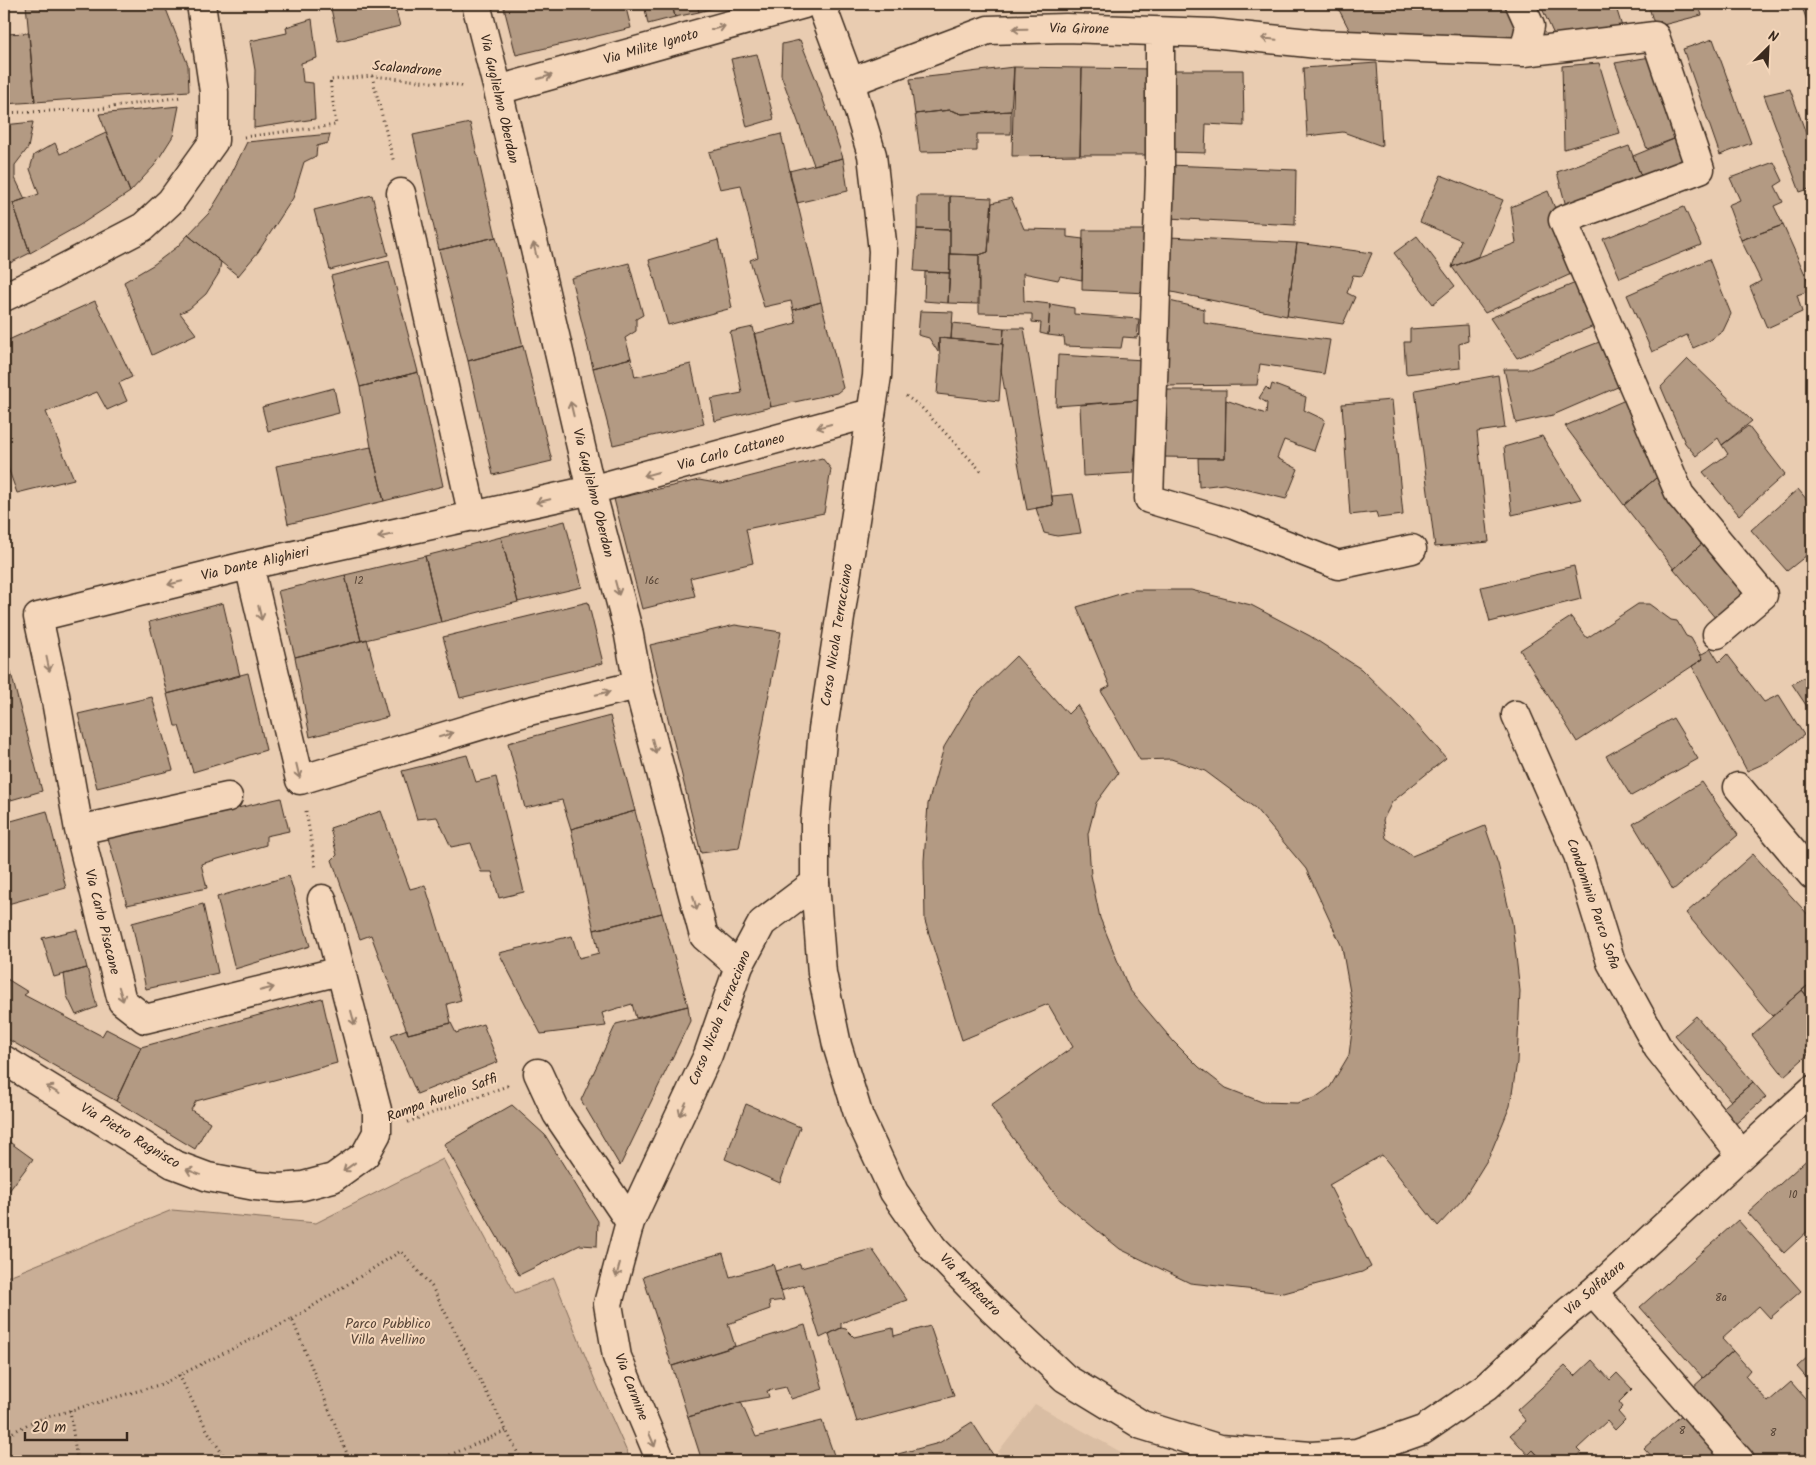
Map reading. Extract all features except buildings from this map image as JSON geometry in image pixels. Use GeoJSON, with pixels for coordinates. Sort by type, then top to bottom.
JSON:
{"type":"FeatureCollection","features":[{"type":"Feature","properties":{"kind":"street"},"geometry":{"type":"LineString","coordinates":[[4,297],[143,227],[171,201],[214,141],[214,92],[201,4]]}},
{"type":"Feature","properties":{"kind":"street","name":"Via Guglielmo Oberdan"},"geometry":{"type":"LineString","coordinates":[[476,4],[498,90],[591,490],[628,630],[638,685],[704,936],[739,966]]}},
{"type":"Feature","properties":{"kind":"street","name":"Via Milite Ignoto"},"geometry":{"type":"LineString","coordinates":[[498,90],[804,4]]}},
{"type":"Feature","properties":{"kind":"street","name":"Corso Nicola Terracciano"},"geometry":{"type":"LineString","coordinates":[[630,1222],[708,1055],[739,966],[762,923],[815,883],[815,821],[823,729],[877,376],[883,251],[872,155],[850,82],[821,4]]}},
{"type":"Feature","properties":{"kind":"street"},"geometry":{"type":"LineString","coordinates":[[1520,4],[1530,26],[1524,52]]}},
{"type":"Feature","properties":{"kind":"street","name":"Via Girone"},"geometry":{"type":"LineString","coordinates":[[850,82],[988,30],[1066,28],[1212,33],[1318,44],[1524,52],[1656,36],[1700,169],[1563,220],[1680,495],[1763,595],[1717,634]]}},
{"type":"Feature","properties":{"kind":"street"},"geometry":{"type":"LineString","coordinates":[[1160,32],[1160,175],[1149,499],[1236,525],[1338,565],[1412,549]]}},
{"type":"Feature","properties":{"kind":"street"},"geometry":{"type":"LineString","coordinates":[[401,193],[473,516]]}},
{"type":"Feature","properties":{"kind":"street","name":"Via Carlo Cattaneo"},"geometry":{"type":"LineString","coordinates":[[591,490],[872,413]]}},
{"type":"Feature","properties":{"kind":"street","name":"Via Dante Alighieri"},"geometry":{"type":"LineString","coordinates":[[38,617],[248,565],[591,490]]}},
{"type":"Feature","properties":{"kind":"street"},"geometry":{"type":"LineString","coordinates":[[248,565],[300,780],[526,712],[638,685]]}},
{"type":"Feature","properties":{"kind":"street","name":"Via Carlo Pisacane"},"geometry":{"type":"LineString","coordinates":[[38,617],[55,695],[79,830],[122,1001],[145,1020],[340,971]]}},
{"type":"Feature","properties":{"kind":"street","name":"Condominio Parco Sofia"},"geometry":{"type":"LineString","coordinates":[[1516,715],[1578,855],[1610,962],[1658,1048],[1742,1154]]}},
{"type":"Feature","properties":{"kind":"street"},"geometry":{"type":"LineString","coordinates":[[1738,787],[1812,875]]}},
{"type":"Feature","properties":{"kind":"street"},"geometry":{"type":"LineString","coordinates":[[79,830],[228,797]]}},
{"type":"Feature","properties":{"kind":"street","name":"Via Anfiteatro"},"geometry":{"type":"LineString","coordinates":[[815,883],[822,973],[837,1045],[859,1117],[894,1192],[940,1255],[992,1309],[1065,1378],[1142,1424],[1220,1449],[1311,1456],[1358,1457]]}},
{"type":"Feature","properties":{"kind":"street","name":"Via Pietro Ragnisco"},"geometry":{"type":"LineString","coordinates":[[4,1060],[173,1164],[208,1177],[255,1186],[280,1188],[303,1186],[333,1178],[365,1155],[377,1133],[377,1110],[322,899]]}},
{"type":"Feature","properties":{"kind":"street"},"geometry":{"type":"LineString","coordinates":[[538,1073],[558,1114],[630,1222]]}},
{"type":"Feature","properties":{"kind":"street","name":"Via Solfatara"},"geometry":{"type":"LineString","coordinates":[[1358,1457],[1423,1430],[1486,1387],[1569,1311],[1593,1292],[1812,1090]]}},
{"type":"Feature","properties":{"kind":"street","name":"Via Carmine"},"geometry":{"type":"LineString","coordinates":[[630,1222],[608,1304],[617,1357],[661,1461]]}},
{"type":"Feature","properties":{"kind":"street"},"geometry":{"type":"LineString","coordinates":[[1593,1292],[1740,1461]]}},
{"type":"Feature","properties":{"kind":"path"},"geometry":{"type":"LineString","coordinates":[[372,76],[401,193]]}},
{"type":"Feature","properties":{"kind":"path","name":"Scalandrone"},"geometry":{"type":"LineString","coordinates":[[214,141],[336,125],[330,80],[372,76],[458,85],[466,88]]}},
{"type":"Feature","properties":{"kind":"path"},"geometry":{"type":"LineString","coordinates":[[4,112],[98,109],[214,92]]}},
{"type":"Feature","properties":{"kind":"path"},"geometry":{"type":"LineString","coordinates":[[877,376],[920,406],[982,473]]}},
{"type":"Feature","properties":{"kind":"path"},"geometry":{"type":"LineString","coordinates":[[300,780],[322,899]]}},
{"type":"Feature","properties":{"kind":"path","name":"Rampa Aurelio Saffi"},"geometry":{"type":"LineString","coordinates":[[377,1133],[507,1086],[513,1092]]}},
{"type":"Feature","properties":{"kind":"path"},"geometry":{"type":"LineString","coordinates":[[4,1437],[34,1420],[162,1384],[292,1319],[402,1251],[432,1286],[522,1461]]}},
{"type":"Feature","properties":{"kind":"path"},"geometry":{"type":"LineString","coordinates":[[292,1319],[350,1461]]}},
{"type":"Feature","properties":{"kind":"path"},"geometry":{"type":"LineString","coordinates":[[178,1375],[227,1461]]}},
{"type":"Feature","properties":{"kind":"path"},"geometry":{"type":"LineString","coordinates":[[70,1410],[77,1461]]}},
{"type":"Feature","properties":{"kind":"path"},"geometry":{"type":"LineString","coordinates":[[436,1461],[506,1431]]}},
{"type":"Feature","properties":{"kind":"shaded area"},"geometry":{"type":"Polygon","coordinates":[[[1035,1404],[1137,1461],[1006,1461],[998,1452],[1035,1404]]]}},
{"type":"Feature","properties":{"kind":"green space","name":"Parco Pubblico Villa Avellino"},"geometry":{"type":"Polygon","coordinates":[[[443,1159],[515,1293],[554,1278],[594,1378],[631,1461],[4,1461],[4,1278],[172,1210],[316,1223],[443,1159]]]}}]}
